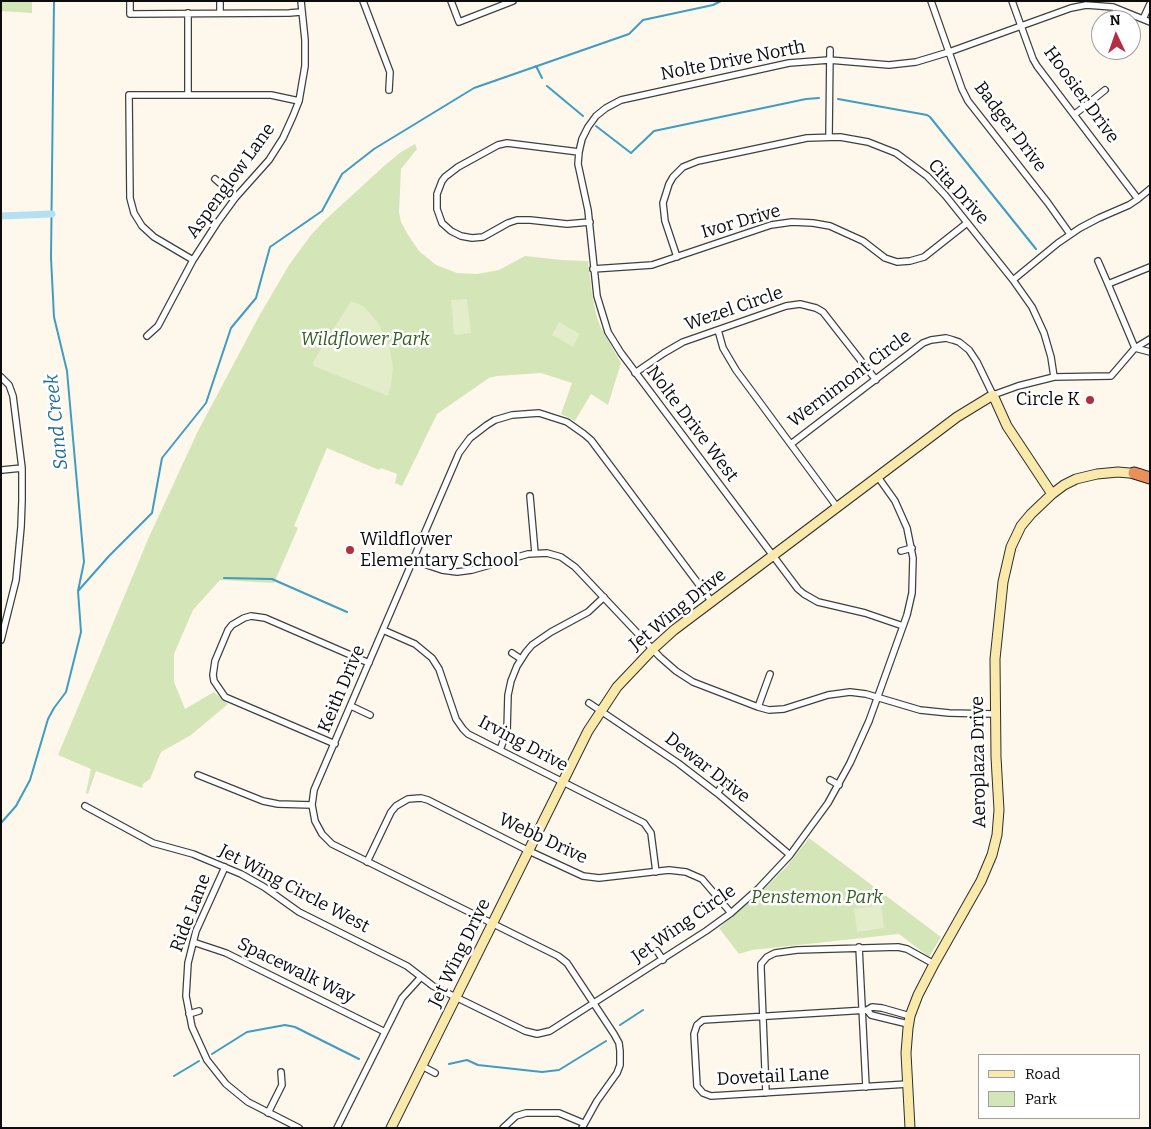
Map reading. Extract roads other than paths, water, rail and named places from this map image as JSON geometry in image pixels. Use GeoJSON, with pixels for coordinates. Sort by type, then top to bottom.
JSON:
{"type":"FeatureCollection","features":[{"type":"Feature","properties":{"kind":"highway"},"geometry":{"type":"LineString","coordinates":[[1134,473],[1150,472]]}},
{"type":"Feature","properties":{"kind":"highway"},"geometry":{"type":"LineString","coordinates":[[1134,473],[1150,477]]}},
{"type":"Feature","properties":{"kind":"main road","name":"Jet Wing Drive"},"geometry":{"type":"LineString","coordinates":[[391,1128],[588,731],[617,687],[674,630],[956,417],[978,402],[993,396]]}},
{"type":"Feature","properties":{"kind":"main road","name":"Wernimont Circle"},"geometry":{"type":"LineString","coordinates":[[993,396],[1007,426],[1052,494]]}},
{"type":"Feature","properties":{"kind":"main road","name":"Aeroplaza Drive"},"geometry":{"type":"LineString","coordinates":[[910,1128],[906,1053],[909,1020],[918,995],[934,964],[981,881],[995,845],[999,810],[995,714],[996,646],[1003,582],[1011,547],[1021,526],[1031,514],[1064,485],[1086,476],[1118,472],[1134,473]]}},
{"type":"Feature","properties":{"kind":"street"},"geometry":{"type":"LineString","coordinates":[[130,1],[130,14],[301,12]]}},
{"type":"Feature","properties":{"kind":"street"},"geometry":{"type":"LineString","coordinates":[[220,1],[220,13]]}},
{"type":"Feature","properties":{"kind":"street","name":"Aspenglow Lane"},"geometry":{"type":"LineString","coordinates":[[147,336],[158,326],[192,260],[236,197],[276,149],[291,121],[299,100],[306,54],[301,1]]}},
{"type":"Feature","properties":{"kind":"street"},"geometry":{"type":"LineString","coordinates":[[363,1],[390,72],[388,90]]}},
{"type":"Feature","properties":{"kind":"street"},"geometry":{"type":"LineString","coordinates":[[451,1],[459,22],[513,1]]}},
{"type":"Feature","properties":{"kind":"street","name":"Badger Drive"},"geometry":{"type":"LineString","coordinates":[[931,1],[968,101],[1070,234]]}},
{"type":"Feature","properties":{"kind":"street","name":"Hoosier Drive"},"geometry":{"type":"LineString","coordinates":[[1012,1],[1037,66],[1138,199]]}},
{"type":"Feature","properties":{"kind":"street","name":"Nolte Drive North"},"geometry":{"type":"LineString","coordinates":[[579,152],[585,132],[592,120],[606,108],[621,100],[789,63],[830,60],[897,65],[916,62],[1086,3],[1113,7],[1147,21]]}},
{"type":"Feature","properties":{"kind":"street"},"geometry":{"type":"LineString","coordinates":[[1147,21],[1150,4]]}},
{"type":"Feature","properties":{"kind":"street"},"geometry":{"type":"LineString","coordinates":[[188,13],[188,95]]}},
{"type":"Feature","properties":{"kind":"street"},"geometry":{"type":"LineString","coordinates":[[829,136],[830,50]]}},
{"type":"Feature","properties":{"kind":"street"},"geometry":{"type":"LineString","coordinates":[[1075,114],[1105,90]]}},
{"type":"Feature","properties":{"kind":"street"},"geometry":{"type":"LineString","coordinates":[[192,260],[154,237],[142,226],[131,206],[129,95],[271,95],[299,100]]}},
{"type":"Feature","properties":{"kind":"street","name":"Cita Drive"},"geometry":{"type":"LineString","coordinates":[[677,257],[665,221],[663,203],[666,190],[673,177],[683,167],[698,161],[807,138],[829,136],[868,142],[883,147],[907,160],[935,184],[1013,280],[1032,307],[1044,333],[1054,377]]}},
{"type":"Feature","properties":{"kind":"street"},"geometry":{"type":"LineString","coordinates":[[579,152],[506,143],[498,145],[446,177],[437,194],[437,209],[442,223],[451,231],[461,236],[472,238],[483,236],[517,220],[566,224],[590,222]]}},
{"type":"Feature","properties":{"kind":"street","name":"Nolte Drive West"},"geometry":{"type":"LineString","coordinates":[[579,152],[578,164],[590,222],[596,296],[614,342],[635,373],[798,588],[810,598],[829,605],[865,613],[903,626]]}},
{"type":"Feature","properties":{"kind":"street"},"geometry":{"type":"LineString","coordinates":[[215,179],[236,197]]}},
{"type":"Feature","properties":{"kind":"street"},"geometry":{"type":"LineString","coordinates":[[1013,280],[1070,234],[1088,223],[1138,199],[1150,189]]}},
{"type":"Feature","properties":{"kind":"street","name":"Ivor Drive"},"geometry":{"type":"LineString","coordinates":[[593,270],[646,266],[770,225],[792,222],[830,226],[863,241],[885,258],[897,262],[910,261],[924,257],[967,223]]}},
{"type":"Feature","properties":{"kind":"street"},"geometry":{"type":"LineString","coordinates":[[1098,260],[1136,348]]}},
{"type":"Feature","properties":{"kind":"street"},"geometry":{"type":"LineString","coordinates":[[1108,284],[1150,267]]}},
{"type":"Feature","properties":{"kind":"street","name":"Wezel Circle"},"geometry":{"type":"LineString","coordinates":[[635,373],[684,342],[786,306],[800,304],[808,305],[823,312],[876,380]]}},
{"type":"Feature","properties":{"kind":"street"},"geometry":{"type":"LineString","coordinates":[[718,330],[723,348],[731,363],[838,507]]}},
{"type":"Feature","properties":{"kind":"street","name":"Wernimont Circle"},"geometry":{"type":"LineString","coordinates":[[791,444],[924,343],[931,340],[946,338],[959,342],[974,355],[993,396]]}},
{"type":"Feature","properties":{"kind":"street"},"geometry":{"type":"LineString","coordinates":[[1136,348],[1150,339]]}},
{"type":"Feature","properties":{"kind":"street"},"geometry":{"type":"LineString","coordinates":[[1136,348],[1150,352]]}},
{"type":"Feature","properties":{"kind":"street","name":"Jet Wing Drive"},"geometry":{"type":"LineString","coordinates":[[993,396],[1018,386],[1054,377],[1111,376],[1136,348]]}},
{"type":"Feature","properties":{"kind":"street"},"geometry":{"type":"LineString","coordinates":[[1,376],[9,385],[13,396],[22,468],[18,565],[11,603],[1,640]]}},
{"type":"Feature","properties":{"kind":"street","name":"Keith Drive"},"geometry":{"type":"LineString","coordinates":[[312,805],[314,790],[459,453],[470,438],[487,424],[503,417],[521,413],[539,413],[567,422],[591,440],[712,602]]}},
{"type":"Feature","properties":{"kind":"street"},"geometry":{"type":"LineString","coordinates":[[2,470],[22,468]]}},
{"type":"Feature","properties":{"kind":"street","name":"Jet Wing Circle"},"geometry":{"type":"LineString","coordinates":[[456,998],[525,1031],[537,1034],[550,1032],[731,913],[759,888],[790,855],[817,820],[839,785],[860,743],[910,604],[914,582],[912,548],[907,528],[900,512],[878,476]]}},
{"type":"Feature","properties":{"kind":"street"},"geometry":{"type":"LineString","coordinates":[[530,496],[535,553]]}},
{"type":"Feature","properties":{"kind":"street"},"geometry":{"type":"LineString","coordinates":[[901,551],[912,548]]}},
{"type":"Feature","properties":{"kind":"street"},"geometry":{"type":"LineString","coordinates":[[412,560],[442,570],[465,571],[535,553],[547,553],[568,561],[668,665],[693,682],[758,708],[769,710],[784,709],[828,694],[857,692],[920,710],[995,714]]}},
{"type":"Feature","properties":{"kind":"street"},"geometry":{"type":"LineString","coordinates":[[500,750],[507,731],[509,688],[521,659],[532,645],[544,636],[581,617],[604,598]]}},
{"type":"Feature","properties":{"kind":"street"},"geometry":{"type":"LineString","coordinates":[[335,744],[225,697],[214,681],[213,675],[215,661],[228,630],[232,625],[244,618],[251,616],[265,618],[369,663]]}},
{"type":"Feature","properties":{"kind":"street","name":"Irving Drive"},"geometry":{"type":"LineString","coordinates":[[383,630],[415,644],[427,653],[439,669],[456,719],[468,734],[644,823],[651,833],[656,872]]}},
{"type":"Feature","properties":{"kind":"street"},"geometry":{"type":"LineString","coordinates":[[512,653],[521,659]]}},
{"type":"Feature","properties":{"kind":"street"},"geometry":{"type":"LineString","coordinates":[[758,708],[770,674]]}},
{"type":"Feature","properties":{"kind":"street","name":"Dewar Drive"},"geometry":{"type":"LineString","coordinates":[[590,703],[678,763],[717,793],[790,855]]}},
{"type":"Feature","properties":{"kind":"street"},"geometry":{"type":"LineString","coordinates":[[351,706],[370,715]]}},
{"type":"Feature","properties":{"kind":"street"},"geometry":{"type":"LineString","coordinates":[[198,775],[263,801],[278,804],[312,805],[318,828],[327,839],[367,862],[563,959],[570,967],[619,1043],[621,1058],[617,1073],[582,1125],[559,1113],[526,1113],[516,1116],[503,1128]]}},
{"type":"Feature","properties":{"kind":"street"},"geometry":{"type":"LineString","coordinates":[[830,780],[839,785]]}},
{"type":"Feature","properties":{"kind":"street"},"geometry":{"type":"LineString","coordinates":[[717,793],[723,785]]}},
{"type":"Feature","properties":{"kind":"street","name":"Webb Drive"},"geometry":{"type":"LineString","coordinates":[[367,862],[391,812],[402,802],[414,798],[428,800],[529,851],[575,873],[591,878],[677,870],[686,872],[702,880],[731,913]]}},
{"type":"Feature","properties":{"kind":"street","name":"Jet Wing Circle West"},"geometry":{"type":"LineString","coordinates":[[85,806],[152,843],[194,854],[251,879],[299,912],[408,966],[432,986],[456,998]]}},
{"type":"Feature","properties":{"kind":"street","name":"Ride Lane"},"geometry":{"type":"LineString","coordinates":[[225,867],[193,942],[186,973],[186,996],[192,1027],[207,1060],[220,1076],[248,1102],[299,1128]]}},
{"type":"Feature","properties":{"kind":"street","name":"Spacewalk Way"},"geometry":{"type":"LineString","coordinates":[[193,942],[226,953],[385,1032]]}},
{"type":"Feature","properties":{"kind":"street"},"geometry":{"type":"LineString","coordinates":[[859,947],[864,1010],[866,1087]]}},
{"type":"Feature","properties":{"kind":"street"},"geometry":{"type":"LineString","coordinates":[[766,1093],[761,964],[766,957],[775,952],[797,950],[859,947],[903,948],[934,964]]}},
{"type":"Feature","properties":{"kind":"street"},"geometry":{"type":"LineString","coordinates":[[657,951],[662,960]]}},
{"type":"Feature","properties":{"kind":"street"},"geometry":{"type":"LineString","coordinates":[[337,1128],[402,998],[421,977]]}},
{"type":"Feature","properties":{"kind":"street","name":"Dovetail Lane"},"geometry":{"type":"LineString","coordinates":[[908,1084],[711,1096],[700,1090],[696,1081],[694,1034],[697,1025],[703,1020],[864,1010],[872,1007],[882,1008],[909,1020]]}},
{"type":"Feature","properties":{"kind":"street"},"geometry":{"type":"LineString","coordinates":[[189,1014],[200,1012]]}},
{"type":"Feature","properties":{"kind":"street"},"geometry":{"type":"LineString","coordinates":[[422,1066],[436,1073]]}},
{"type":"Feature","properties":{"kind":"street"},"geometry":{"type":"LineString","coordinates":[[268,1112],[282,1085],[281,1072]]}},
{"type":"Feature","properties":{"kind":"waterway","name":"Sand Creek"},"geometry":{"type":"LineString","coordinates":[[1,823],[16,806],[30,780],[48,719],[66,692],[81,632],[78,591],[84,562],[67,371],[54,317],[51,258],[54,1]]}},
{"type":"Feature","properties":{"kind":"waterway"},"geometry":{"type":"LineString","coordinates":[[78,591],[109,556],[152,513],[162,458],[206,403],[231,328],[256,298],[270,247],[322,211],[342,174],[374,149],[474,88],[629,34],[643,20],[713,5],[721,1]]}},
{"type":"Feature","properties":{"kind":"waterway"},"geometry":{"type":"LineString","coordinates":[[536,66],[542,78]]}},
{"type":"Feature","properties":{"kind":"waterway"},"geometry":{"type":"LineString","coordinates":[[547,86],[583,116]]}},
{"type":"Feature","properties":{"kind":"waterway"},"geometry":{"type":"LineString","coordinates":[[596,126],[631,153],[654,131],[806,99],[819,98]]}},
{"type":"Feature","properties":{"kind":"waterway"},"geometry":{"type":"LineString","coordinates":[[838,99],[930,117],[1036,249]]}},
{"type":"Feature","properties":{"kind":"waterway"},"geometry":{"type":"LineString","coordinates":[[1,216],[52,214]]}},
{"type":"Feature","properties":{"kind":"waterway"},"geometry":{"type":"LineString","coordinates":[[224,578],[272,579],[347,612]]}},
{"type":"Feature","properties":{"kind":"waterway"},"geometry":{"type":"LineString","coordinates":[[620,1025],[643,1010]]}},
{"type":"Feature","properties":{"kind":"waterway"},"geometry":{"type":"LineString","coordinates":[[212,1054],[247,1032],[285,1025],[295,1027],[359,1059]]}},
{"type":"Feature","properties":{"kind":"waterway"},"geometry":{"type":"LineString","coordinates":[[449,1064],[467,1060],[478,1065],[542,1072],[559,1070],[606,1041]]}},
{"type":"Feature","properties":{"kind":"waterway"},"geometry":{"type":"LineString","coordinates":[[174,1076],[199,1061]]}},
{"type":"Feature","properties":{"kind":"place","name":"Circle K"},"geometry":{"type":"Point","coordinates":[1090,400]}},
{"type":"Feature","properties":{"kind":"place","name":"Wildflower Elementary School"},"geometry":{"type":"Point","coordinates":[350,550]}},
{"type":"Feature","properties":{"kind":"park label","name":"Wildflower Park"},"geometry":{"type":"Point","coordinates":[365,340]}},
{"type":"Feature","properties":{"kind":"park label","name":"Penstemon Park"},"geometry":{"type":"Point","coordinates":[817,898]}}]}
